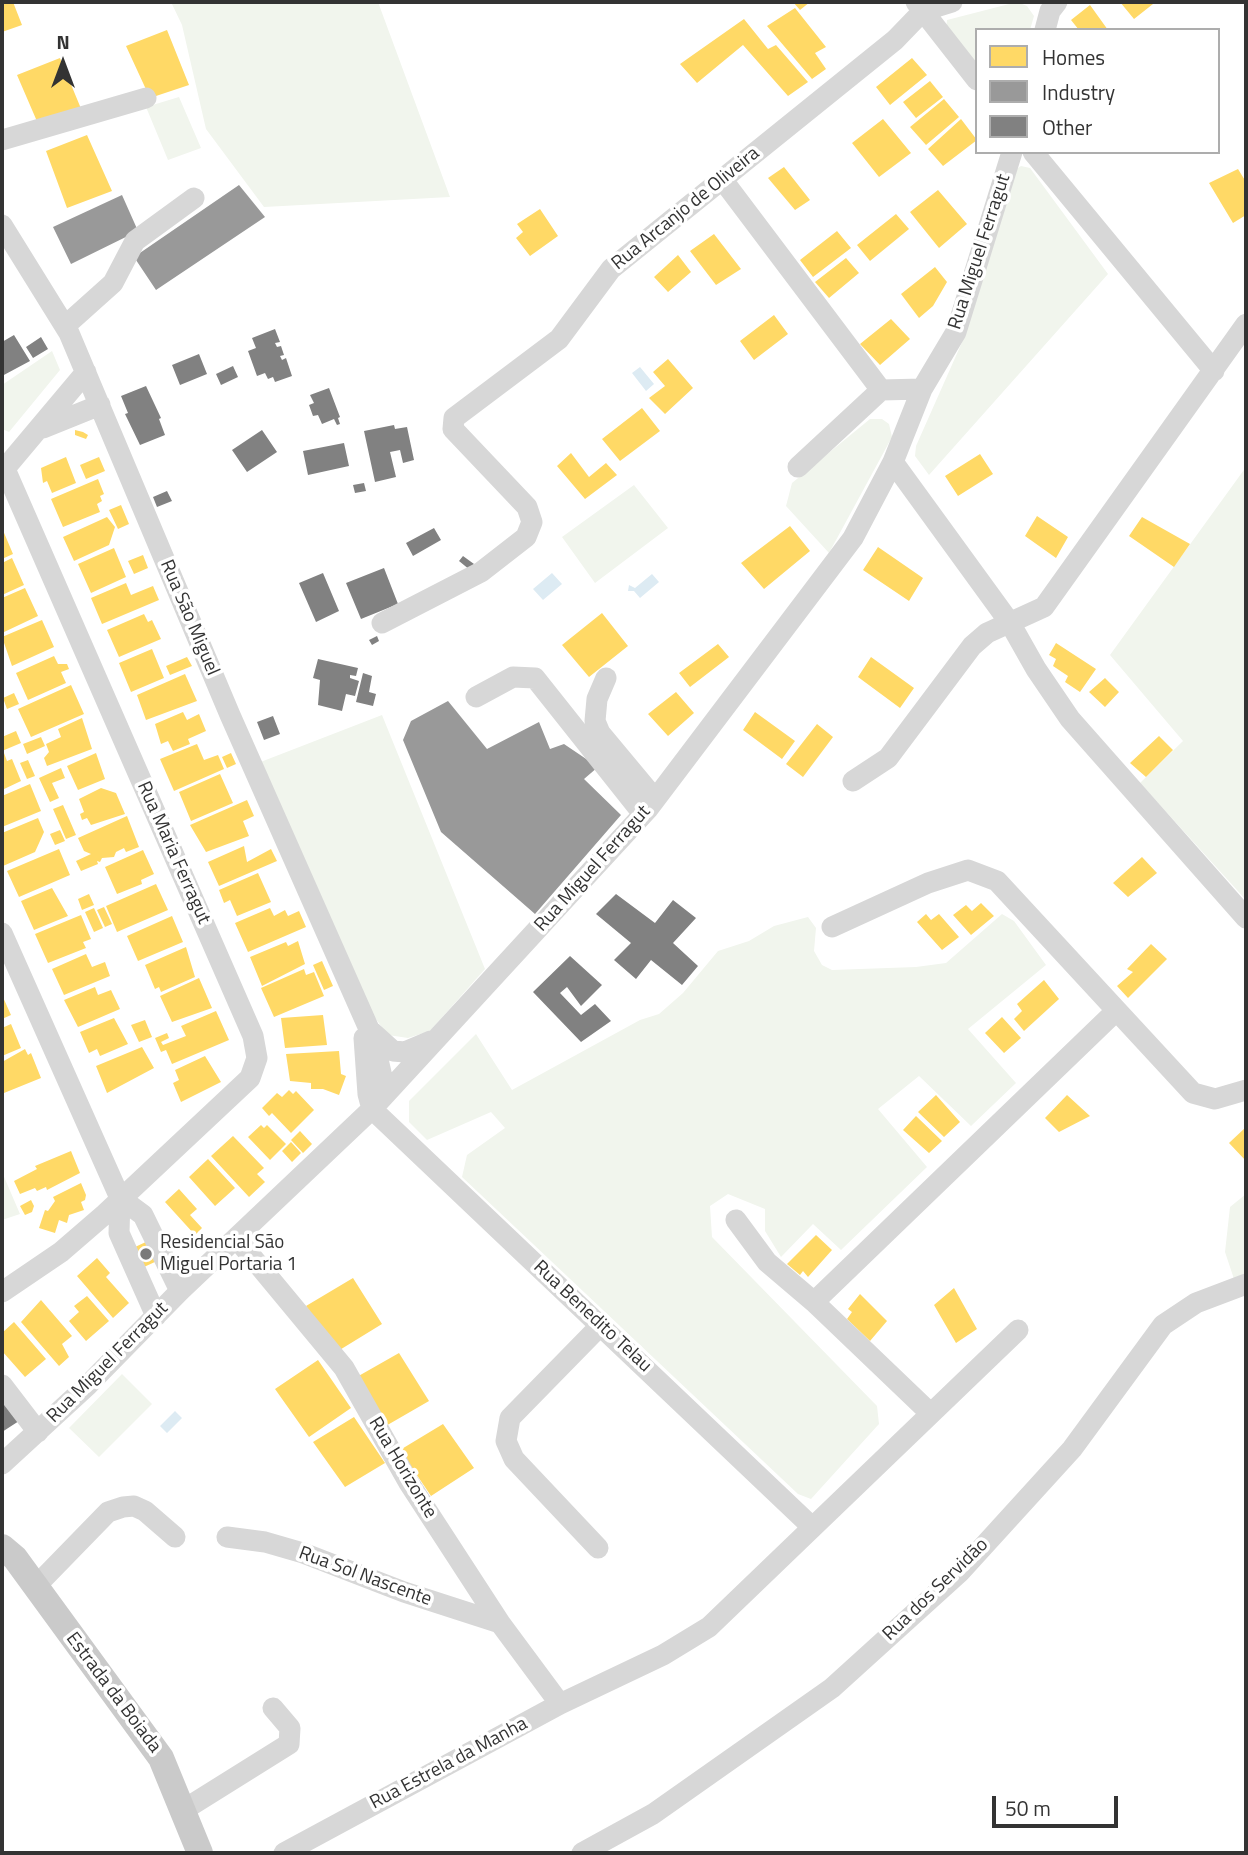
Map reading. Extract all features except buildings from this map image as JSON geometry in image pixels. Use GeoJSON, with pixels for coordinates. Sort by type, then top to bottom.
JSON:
{"type":"FeatureCollection","features":[{"type":"Feature","properties":{"kind":"main road","name":"Estrada da Boiada"},"geometry":{"type":"LineString","coordinates":[[2,1547],[15,1559],[161,1758],[185,1809],[201,1853]]}},
{"type":"Feature","properties":{"kind":"street"},"geometry":{"type":"LineString","coordinates":[[920,6],[952,2]]}},
{"type":"Feature","properties":{"kind":"street"},"geometry":{"type":"LineString","coordinates":[[920,6],[975,77]]}},
{"type":"Feature","properties":{"kind":"street","name":"Rua Arcanjo de Oliveira"},"geometry":{"type":"LineString","coordinates":[[382,624],[481,572],[526,537],[532,523],[527,506],[453,429],[454,418],[559,339],[611,270],[895,40],[920,6]]}},
{"type":"Feature","properties":{"kind":"street"},"geometry":{"type":"LineString","coordinates":[[2,140],[146,98]]}},
{"type":"Feature","properties":{"kind":"street","name":"Rua Miguel Ferragut"},"geometry":{"type":"LineString","coordinates":[[2,1464],[379,1101],[567,901],[649,807],[853,538],[893,462],[922,389],[956,332],[1011,154]]}},
{"type":"Feature","properties":{"kind":"street"},"geometry":{"type":"LineString","coordinates":[[1035,154],[1214,371]]}},
{"type":"Feature","properties":{"kind":"street"},"geometry":{"type":"LineString","coordinates":[[722,178],[881,390]]}},
{"type":"Feature","properties":{"kind":"street"},"geometry":{"type":"LineString","coordinates":[[65,326],[113,283],[135,241],[194,198]]}},
{"type":"Feature","properties":{"kind":"street","name":"Rua São Miguel"},"geometry":{"type":"LineString","coordinates":[[2,225],[9,257],[65,326],[86,372],[363,1018],[382,1044],[393,1051],[413,1050],[438,1037]]}},
{"type":"Feature","properties":{"kind":"street"},"geometry":{"type":"LineString","coordinates":[[853,781],[888,758],[972,646],[987,633],[1044,607],[1246,324]]}},
{"type":"Feature","properties":{"kind":"street"},"geometry":{"type":"LineString","coordinates":[[3,471],[41,429],[86,372]]}},
{"type":"Feature","properties":{"kind":"street"},"geometry":{"type":"LineString","coordinates":[[798,467],[881,390],[922,389]]}},
{"type":"Feature","properties":{"kind":"street"},"geometry":{"type":"LineString","coordinates":[[41,429],[100,405]]}},
{"type":"Feature","properties":{"kind":"street"},"geometry":{"type":"LineString","coordinates":[[893,462],[1010,623],[1036,670],[1070,719],[1246,918]]}},
{"type":"Feature","properties":{"kind":"street","name":"Rua Maria Ferragut"},"geometry":{"type":"LineString","coordinates":[[2,1292],[61,1252],[120,1198],[250,1078],[257,1058],[253,1036],[3,471]]}},
{"type":"Feature","properties":{"kind":"street"},"geometry":{"type":"LineString","coordinates":[[476,697],[513,677],[535,678],[649,807]]}},
{"type":"Feature","properties":{"kind":"street"},"geometry":{"type":"LineString","coordinates":[[606,678],[597,699],[595,721],[600,733],[649,807]]}},
{"type":"Feature","properties":{"kind":"street"},"geometry":{"type":"LineString","coordinates":[[832,927],[928,883],[968,870],[997,881],[1193,1093],[1215,1099],[1246,1090]]}},
{"type":"Feature","properties":{"kind":"street"},"geometry":{"type":"LineString","coordinates":[[2,933],[120,1198],[118,1233],[156,1315]]}},
{"type":"Feature","properties":{"kind":"street"},"geometry":{"type":"LineString","coordinates":[[814,1302],[1116,1011]]}},
{"type":"Feature","properties":{"kind":"street","name":"Rua São Miguel"},"geometry":{"type":"LineString","coordinates":[[363,1018],[368,1094],[379,1101]]}},
{"type":"Feature","properties":{"kind":"street","name":"Rua Benedito Telau"},"geometry":{"type":"LineString","coordinates":[[379,1101],[601,1325],[811,1526]]}},
{"type":"Feature","properties":{"kind":"street"},"geometry":{"type":"LineString","coordinates":[[120,1198],[143,1215],[180,1292]]}},
{"type":"Feature","properties":{"kind":"street"},"geometry":{"type":"LineString","coordinates":[[736,1220],[767,1262],[814,1302],[929,1412]]}},
{"type":"Feature","properties":{"kind":"street","name":"Rua Horizonte"},"geometry":{"type":"LineString","coordinates":[[237,1239],[344,1368],[409,1483],[500,1623],[560,1704]]}},
{"type":"Feature","properties":{"kind":"street","name":"Rua dos Servidão"},"geometry":{"type":"LineString","coordinates":[[582,1853],[653,1814],[832,1688],[979,1551],[1072,1449],[1163,1325],[1196,1303],[1246,1284]]}},
{"type":"Feature","properties":{"kind":"street"},"geometry":{"type":"LineString","coordinates":[[598,1548],[514,1459],[506,1441],[510,1418],[601,1325]]}},
{"type":"Feature","properties":{"kind":"street","name":"Rua Estrela da Manha"},"geometry":{"type":"LineString","coordinates":[[284,1853],[560,1704],[663,1655],[709,1627],[929,1412],[1018,1330]]}},
{"type":"Feature","properties":{"kind":"street"},"geometry":{"type":"LineString","coordinates":[[2,1385],[38,1432]]}},
{"type":"Feature","properties":{"kind":"street"},"geometry":{"type":"LineString","coordinates":[[36,1587],[108,1513],[123,1507],[134,1506],[145,1511],[175,1537]]}},
{"type":"Feature","properties":{"kind":"street","name":"Rua Sol Nascente"},"geometry":{"type":"LineString","coordinates":[[227,1537],[265,1542],[303,1553],[404,1592],[500,1623]]}},
{"type":"Feature","properties":{"kind":"street"},"geometry":{"type":"LineString","coordinates":[[185,1809],[289,1744],[290,1728],[273,1708]]}},
{"type":"Feature","properties":{"kind":"shaded area"},"geometry":{"type":"Polygon","coordinates":[[[171,2],[378,2],[450,197],[264,207],[206,129],[182,25],[171,2]]]}},
{"type":"Feature","properties":{"kind":"shaded area"},"geometry":{"type":"Polygon","coordinates":[[[1017,2],[1027,6],[1034,16],[1031,28],[975,28],[975,68],[946,30],[947,20],[1017,2]]]}},
{"type":"Feature","properties":{"kind":"shaded area"},"geometry":{"type":"Polygon","coordinates":[[[179,97],[201,148],[168,160],[146,107],[179,97]]]}},
{"type":"Feature","properties":{"kind":"shaded area"},"geometry":{"type":"Polygon","coordinates":[[[1021,166],[1030,168],[1108,274],[929,475],[915,456],[916,446],[963,340],[1015,170],[1021,166]]]}},
{"type":"Feature","properties":{"kind":"shaded area"},"geometry":{"type":"Polygon","coordinates":[[[52,351],[60,370],[9,432],[2,429],[2,385],[52,351]]]}},
{"type":"Feature","properties":{"kind":"shaded area"},"geometry":{"type":"Polygon","coordinates":[[[640,367],[654,384],[646,391],[632,373],[640,367]]]}},
{"type":"Feature","properties":{"kind":"shaded area"},"geometry":{"type":"Polygon","coordinates":[[[870,419],[882,419],[889,424],[892,437],[829,553],[786,506],[792,483],[870,419]]]}},
{"type":"Feature","properties":{"kind":"shaded area"},"geometry":{"type":"Polygon","coordinates":[[[1246,467],[1246,900],[1140,783],[1183,741],[1110,655],[1246,467]]]}},
{"type":"Feature","properties":{"kind":"shaded area"},"geometry":{"type":"Polygon","coordinates":[[[634,485],[668,528],[595,583],[562,537],[634,485]]]}},
{"type":"Feature","properties":{"kind":"shaded area"},"geometry":{"type":"Polygon","coordinates":[[[552,573],[562,584],[543,600],[533,589],[552,573]]]}},
{"type":"Feature","properties":{"kind":"shaded area"},"geometry":{"type":"Polygon","coordinates":[[[652,574],[659,582],[640,598],[634,591],[628,591],[629,585],[635,588],[652,574]]]}},
{"type":"Feature","properties":{"kind":"shaded area"},"geometry":{"type":"Polygon","coordinates":[[[382,715],[485,969],[430,1031],[408,1038],[388,1035],[375,1018],[258,763],[382,715]]]}},
{"type":"Feature","properties":{"kind":"shaded area"},"geometry":{"type":"Polygon","coordinates":[[[1002,914],[1014,921],[1046,965],[968,1029],[1016,1083],[971,1126],[919,1076],[878,1109],[927,1167],[841,1250],[813,1224],[781,1257],[765,1231],[765,1209],[728,1194],[710,1206],[712,1237],[877,1406],[879,1424],[811,1499],[798,1494],[462,1177],[467,1155],[505,1128],[491,1112],[427,1140],[409,1122],[409,1101],[476,1034],[512,1090],[640,1020],[659,1014],[683,993],[718,951],[749,941],[774,926],[808,917],[816,928],[814,951],[822,965],[832,970],[916,967],[946,963],[1002,914]]]}},
{"type":"Feature","properties":{"kind":"shaded area"},"geometry":{"type":"Polygon","coordinates":[[[2,1172],[20,1214],[2,1220],[2,1172]]]}},
{"type":"Feature","properties":{"kind":"shaded area"},"geometry":{"type":"Polygon","coordinates":[[[1246,1194],[1246,1294],[1235,1282],[1225,1252],[1230,1207],[1246,1194]]]}},
{"type":"Feature","properties":{"kind":"shaded area"},"geometry":{"type":"Polygon","coordinates":[[[122,1374],[152,1404],[99,1457],[69,1428],[122,1374]]]}},
{"type":"Feature","properties":{"kind":"shaded area"},"geometry":{"type":"Polygon","coordinates":[[[175,1411],[182,1418],[167,1433],[160,1426],[175,1411]]]}},
{"type":"Feature","properties":{"kind":"place","name":"Residencial São Miguel Portaria 1"},"geometry":{"type":"Point","coordinates":[146,1254]}}]}
